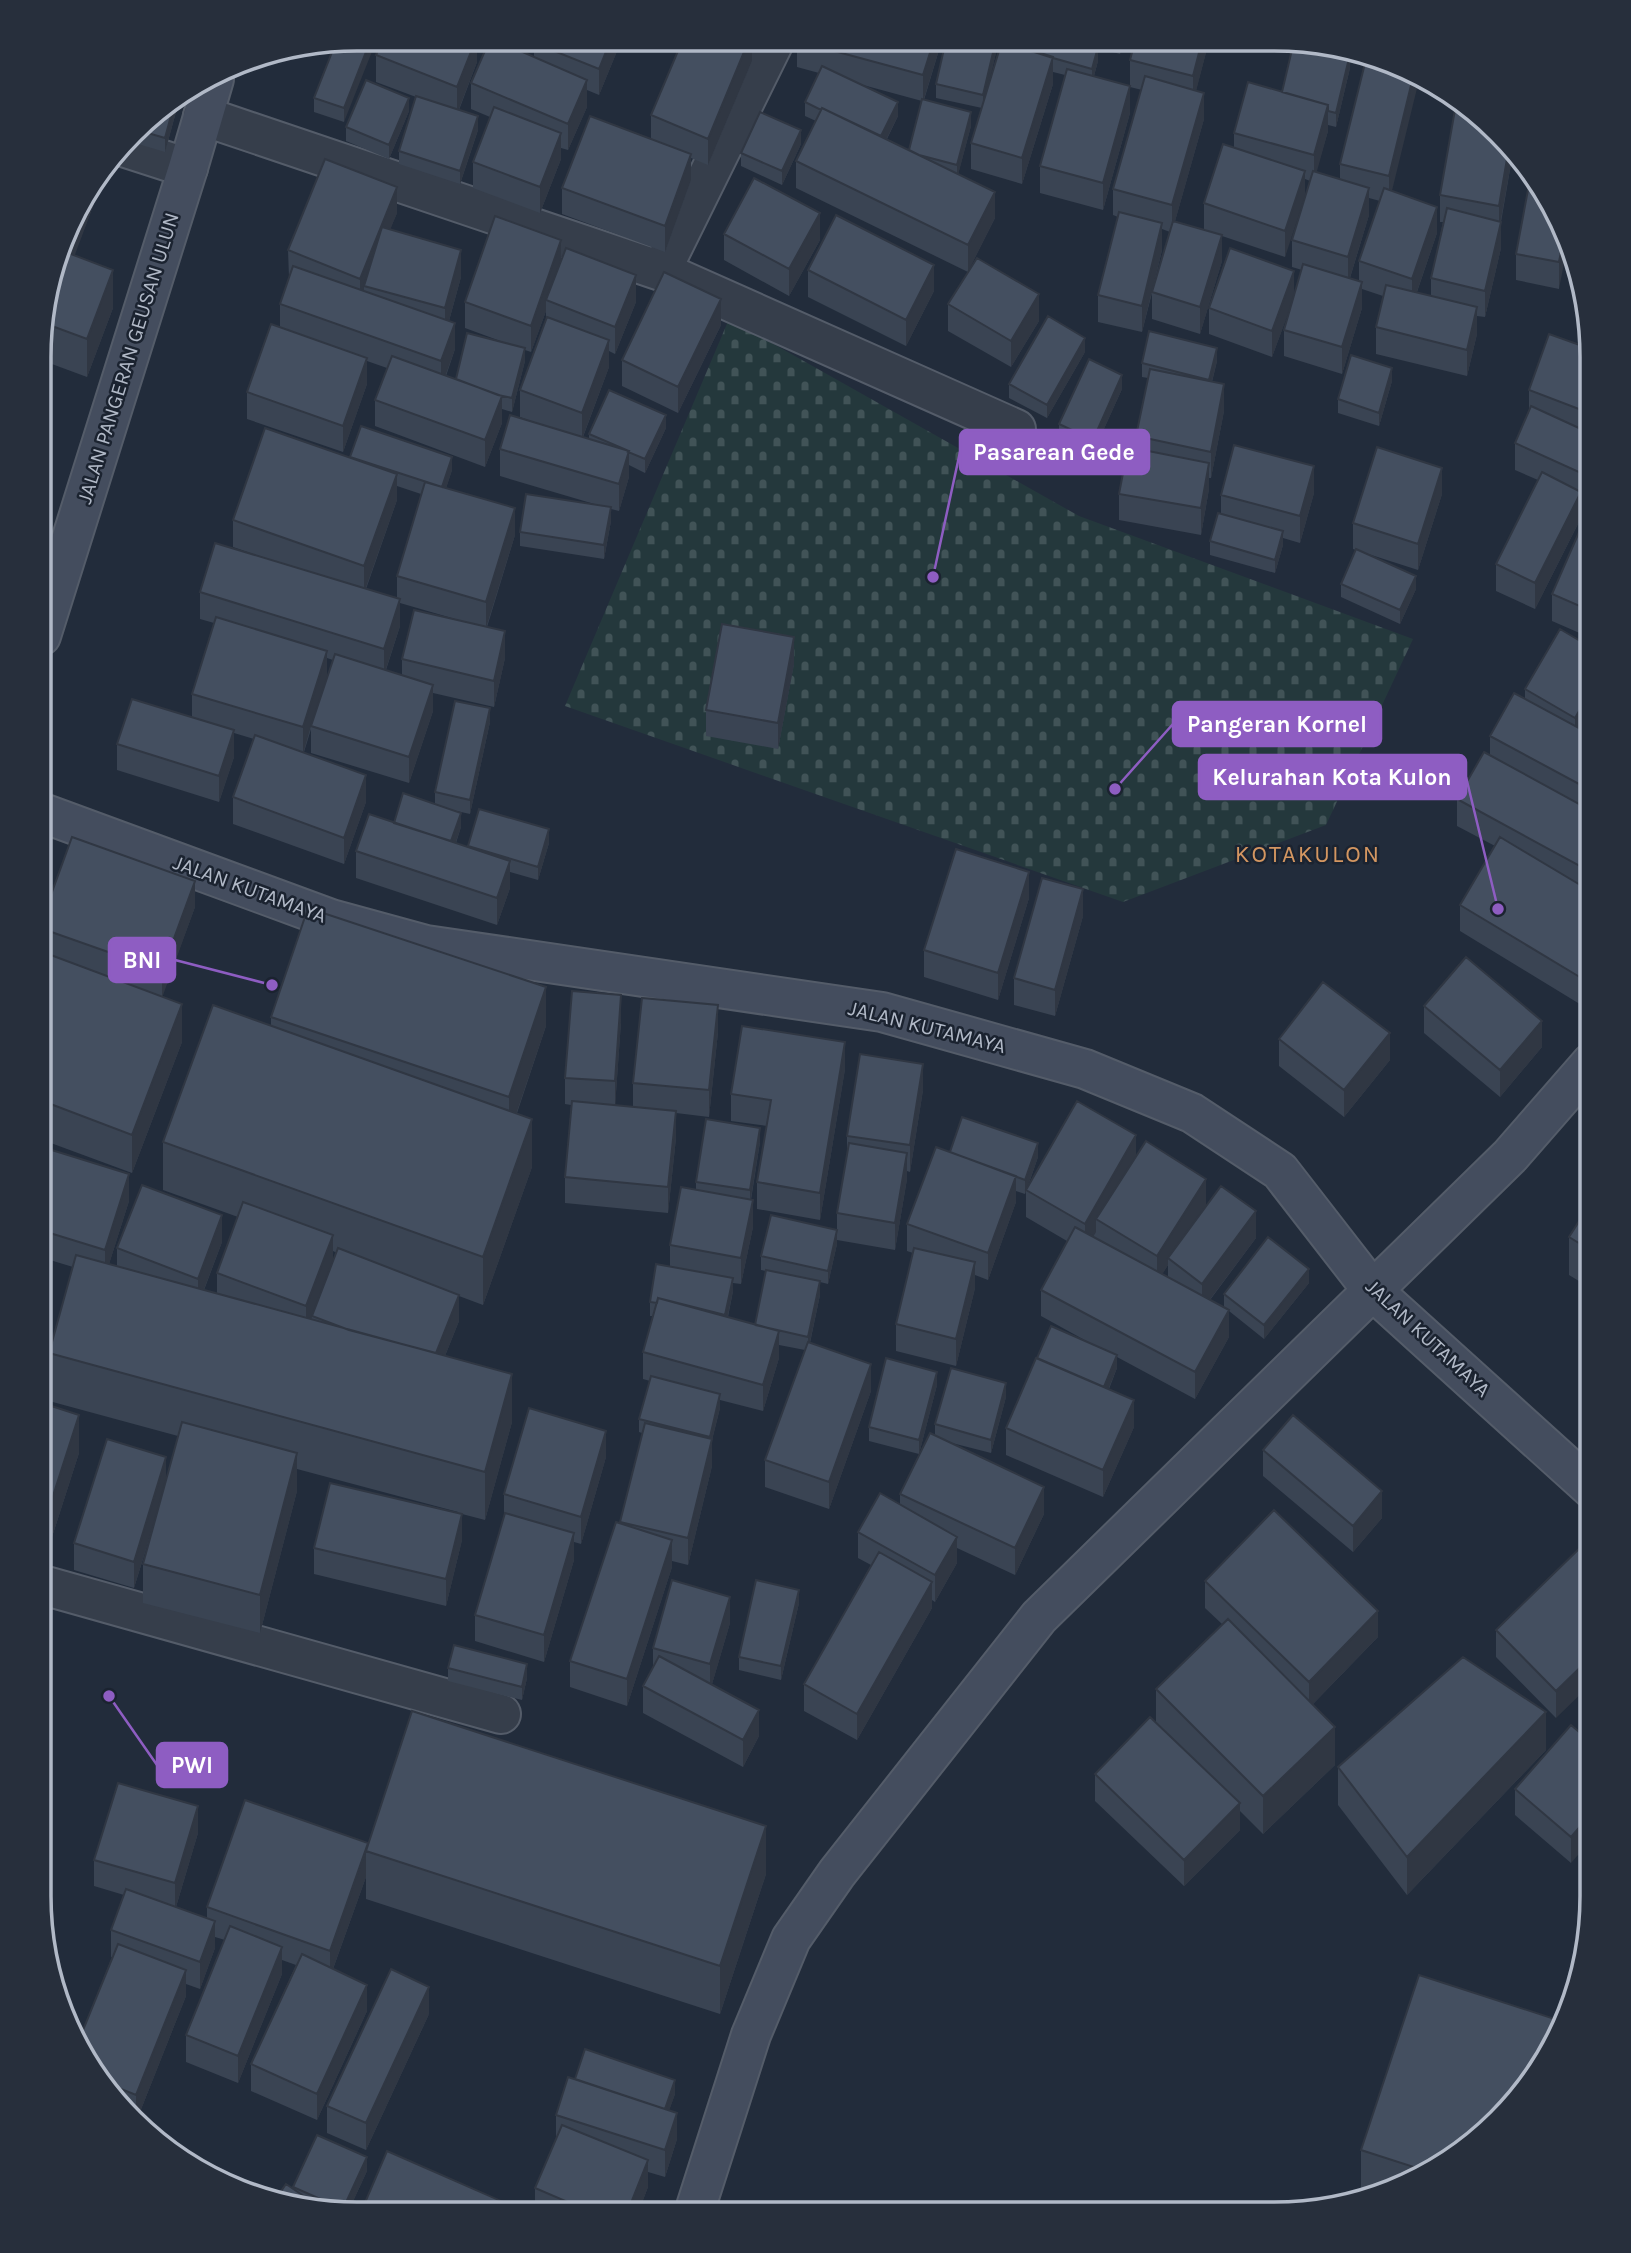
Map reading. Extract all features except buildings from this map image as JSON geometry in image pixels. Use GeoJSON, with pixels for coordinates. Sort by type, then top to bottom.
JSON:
{"type":"FeatureCollection","features":[{"type":"Feature","properties":{"kind":"main road","name":"JALAN PANGERAN GEUSAN ULUN"},"geometry":{"type":"LineString","coordinates":[[51,604],[211,88]]}},
{"type":"Feature","properties":{"kind":"main road","name":"JALAN KUTAMAYA"},"geometry":{"type":"LineString","coordinates":[[51,816],[331,919],[426,945],[882,1012],[1085,1069],[1192,1113],[1280,1171],[1374,1290],[1580,1478]]}},
{"type":"Feature","properties":{"kind":"main road"},"geometry":{"type":"LineString","coordinates":[[698,2202],[751,2035],[791,1939],[836,1873],[1039,1618],[1510,1156],[1580,1076]]}},
{"type":"Feature","properties":{"kind":"street"},"geometry":{"type":"LineString","coordinates":[[661,271],[770,51]]}},
{"type":"Feature","properties":{"kind":"street"},"geometry":{"type":"LineString","coordinates":[[203,116],[661,271],[1016,429]]}},
{"type":"Feature","properties":{"kind":"street"},"geometry":{"type":"LineString","coordinates":[[132,150],[188,168]]}},
{"type":"Feature","properties":{"kind":"street"},"geometry":{"type":"LineString","coordinates":[[51,1587],[501,1714]]}},
{"type":"Feature","properties":{"kind":"green space"},"geometry":{"type":"Polygon","coordinates":[[[729,319],[1079,516],[1413,639],[1326,825],[1123,902],[565,706],[729,319]]]}},
{"type":"Feature","properties":{"kind":"place","name":"Pasarean Gede"},"geometry":{"type":"Point","coordinates":[933,577]}},
{"type":"Feature","properties":{"kind":"place","name":"Pangeran Kornel"},"geometry":{"type":"Point","coordinates":[1115,789]}},
{"type":"Feature","properties":{"kind":"place","name":"Kelurahan Kota Kulon"},"geometry":{"type":"Point","coordinates":[1498,909]}},
{"type":"Feature","properties":{"kind":"place","name":"BNI"},"geometry":{"type":"Point","coordinates":[272,985]}},
{"type":"Feature","properties":{"kind":"place","name":"PWI"},"geometry":{"type":"Point","coordinates":[109,1696]}},
{"type":"Feature","properties":{"kind":"district","name":"KOTAKULON"},"geometry":{"type":"Point","coordinates":[1308,854]}}]}
